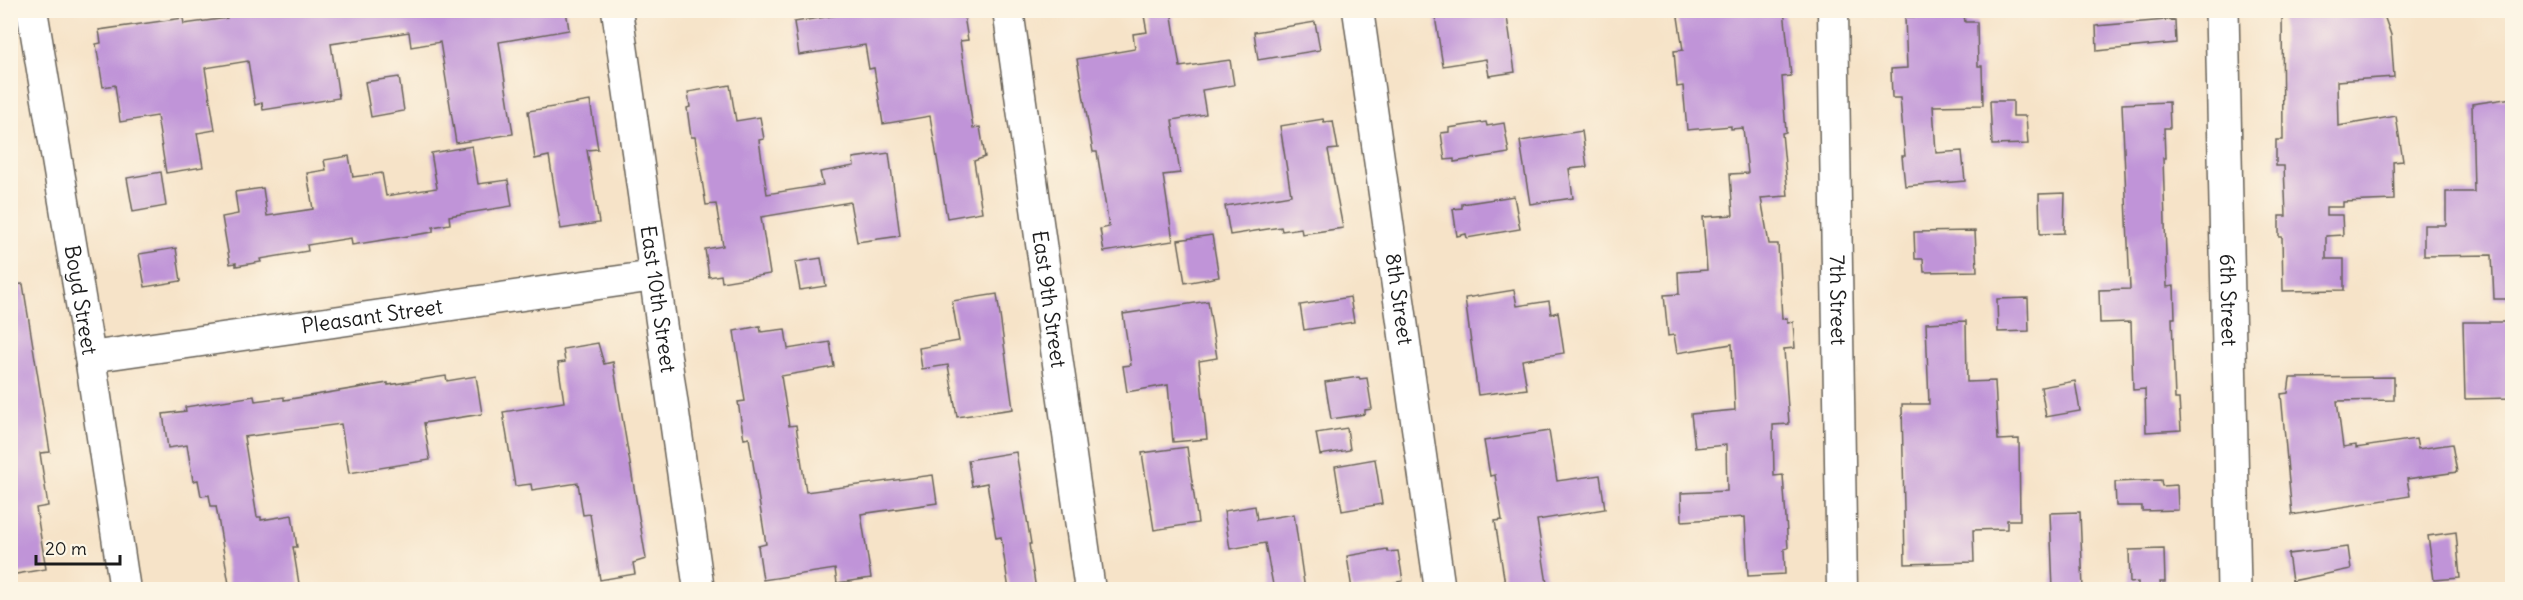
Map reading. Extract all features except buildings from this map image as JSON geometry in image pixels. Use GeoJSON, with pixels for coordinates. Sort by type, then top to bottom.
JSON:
{"type":"FeatureCollection","features":[{"type":"Feature","properties":{"kind":"main road","name":"6th Street"},"geometry":{"type":"LineString","coordinates":[[2222,10],[2234,590]]}},
{"type":"Feature","properties":{"kind":"street","name":"Boyd Street"},"geometry":{"type":"LineString","coordinates":[[32,10],[90,357],[125,590]]}},
{"type":"Feature","properties":{"kind":"street","name":"East 10th Street"},"geometry":{"type":"LineString","coordinates":[[617,10],[699,590]]}},
{"type":"Feature","properties":{"kind":"street","name":"East 9th Street"},"geometry":{"type":"LineString","coordinates":[[1008,10],[1090,590]]}},
{"type":"Feature","properties":{"kind":"street","name":"8th Street"},"geometry":{"type":"LineString","coordinates":[[1358,10],[1440,590]]}},
{"type":"Feature","properties":{"kind":"street","name":"7th Street"},"geometry":{"type":"LineString","coordinates":[[1833,10],[1842,590]]}},
{"type":"Feature","properties":{"kind":"street","name":"Pleasant Street"},"geometry":{"type":"LineString","coordinates":[[90,357],[654,276]]}}]}
